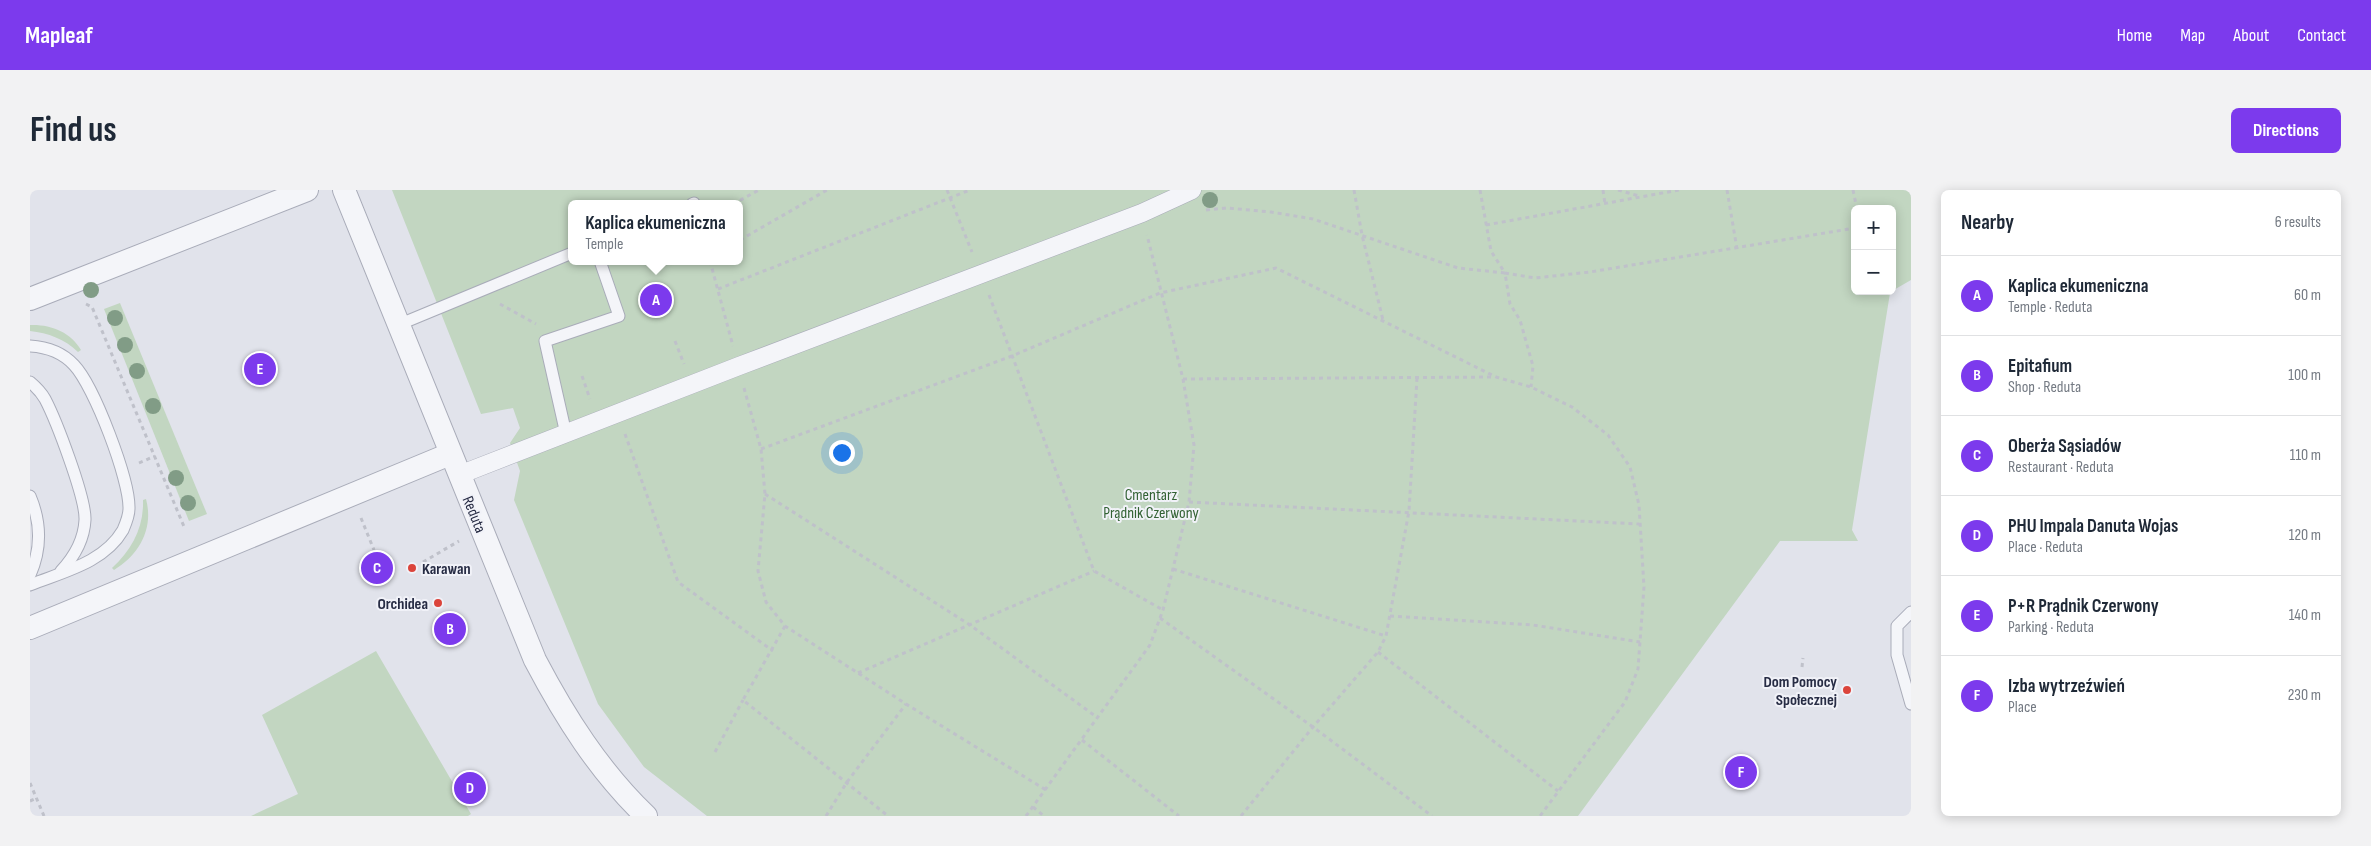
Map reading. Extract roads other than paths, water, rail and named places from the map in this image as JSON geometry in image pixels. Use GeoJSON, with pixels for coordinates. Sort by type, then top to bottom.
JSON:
{"type":"FeatureCollection","features":[{"type":"Feature","properties":{"kind":"street"},"geometry":{"type":"LineString","coordinates":[[30,299],[307,190]]}},
{"type":"Feature","properties":{"kind":"street","name":"Reduta"},"geometry":{"type":"LineString","coordinates":[[344,190],[535,660],[557,702],[599,764],[646,816]]}},
{"type":"Feature","properties":{"kind":"street"},"geometry":{"type":"LineString","coordinates":[[459,475],[1142,213],[1192,190]]}},
{"type":"Feature","properties":{"kind":"street"},"geometry":{"type":"LineString","coordinates":[[30,628],[450,454]]}},
{"type":"Feature","properties":{"kind":"lane"},"geometry":{"type":"LineString","coordinates":[[398,325],[568,255]]}},
{"type":"Feature","properties":{"kind":"lane"},"geometry":{"type":"LineString","coordinates":[[566,434],[545,341],[619,316],[601,265]]}},
{"type":"Feature","properties":{"kind":"lane"},"geometry":{"type":"LineString","coordinates":[[30,346],[43,347],[64,356],[83,375],[108,433],[128,494],[128,520],[115,542],[95,558],[30,585]]}},
{"type":"Feature","properties":{"kind":"lane"},"geometry":{"type":"LineString","coordinates":[[30,382],[38,388],[48,405],[79,487],[85,511],[84,526],[78,547],[71,560],[60,573]]}},
{"type":"Feature","properties":{"kind":"lane"},"geometry":{"type":"LineString","coordinates":[[30,496],[39,531],[38,550],[30,574]]}},
{"type":"Feature","properties":{"kind":"lane"},"geometry":{"type":"LineString","coordinates":[[1911,612],[1897,626],[1897,654],[1911,704]]}},
{"type":"Feature","properties":{"kind":"place","name":"Kaplica ekumeniczna"},"geometry":{"type":"Point","coordinates":[656,300]}},
{"type":"Feature","properties":{"kind":"place","name":"P+R Prądnik Czerwony"},"geometry":{"type":"Point","coordinates":[260,369]}},
{"type":"Feature","properties":{"kind":"place","name":"Oberża Sąsiadów"},"geometry":{"type":"Point","coordinates":[377,568]}},
{"type":"Feature","properties":{"kind":"place","name":"Karawan"},"geometry":{"type":"Point","coordinates":[412,568]}},
{"type":"Feature","properties":{"kind":"place","name":"Orchidea"},"geometry":{"type":"Point","coordinates":[438,603]}},
{"type":"Feature","properties":{"kind":"place","name":"Epitafium"},"geometry":{"type":"Point","coordinates":[450,629]}},
{"type":"Feature","properties":{"kind":"place","name":"Dom Pomocy Społecznej"},"geometry":{"type":"Point","coordinates":[1847,690]}},
{"type":"Feature","properties":{"kind":"place","name":"Izba wytrzeźwień"},"geometry":{"type":"Point","coordinates":[1741,772]}},
{"type":"Feature","properties":{"kind":"place","name":"PHU Impala Danuta Wojas"},"geometry":{"type":"Point","coordinates":[470,788]}},
{"type":"Feature","properties":{"kind":"park label","name":"Cmentarz Prądnik Czerwony"},"geometry":{"type":"Point","coordinates":[1151,503]}}]}
